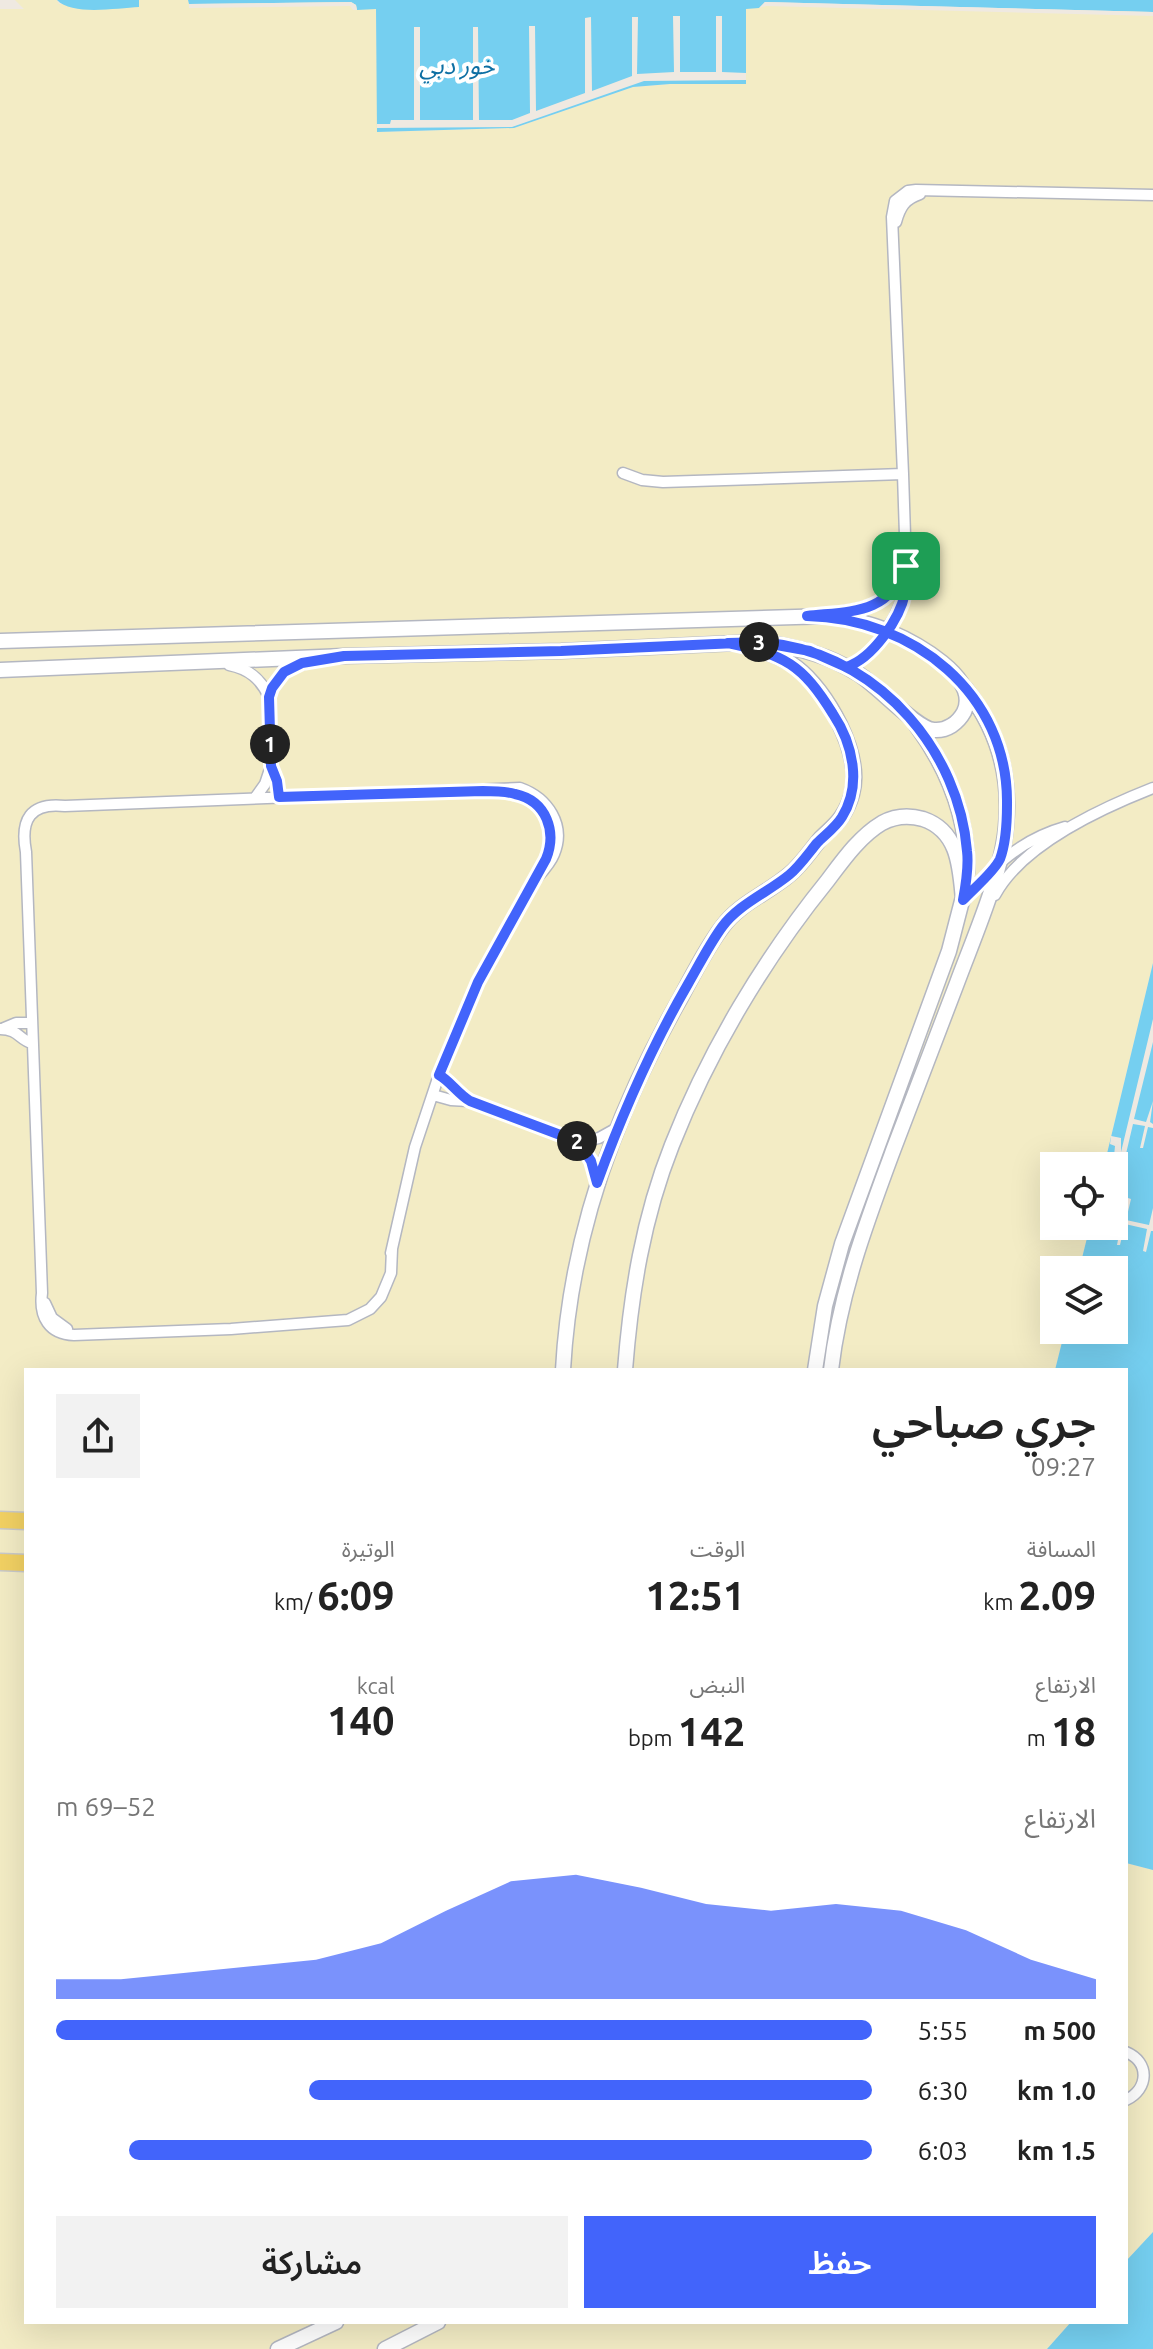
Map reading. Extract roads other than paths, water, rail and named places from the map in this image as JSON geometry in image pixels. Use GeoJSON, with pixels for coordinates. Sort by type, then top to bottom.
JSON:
{"type":"FeatureCollection","features":[{"type":"Feature","properties":{"kind":"main road"},"geometry":{"type":"LineString","coordinates":[[0,641],[829,616],[886,631],[933,657],[964,686],[991,730],[1005,775],[1006,827],[999,862],[976,932],[857,1248],[840,1309],[831,1368]]}},
{"type":"Feature","properties":{"kind":"main road"},"geometry":{"type":"LineString","coordinates":[[0,670],[759,642],[810,651],[846,667],[878,688],[914,722],[933,730],[954,725],[961,717],[967,697],[964,686]]}},
{"type":"Feature","properties":{"kind":"main road"},"geometry":{"type":"LineString","coordinates":[[563,1368],[566,1321],[582,1234],[617,1128],[658,1038],[724,925],[744,905],[791,874],[841,818],[852,794],[854,769],[847,743],[838,722],[812,682],[796,667],[777,656],[728,643]]}},
{"type":"Feature","properties":{"kind":"main road"},"geometry":{"type":"LineString","coordinates":[[815,1368],[825,1306],[842,1244],[949,951],[963,900],[968,853],[959,807],[941,763],[914,722]]}},
{"type":"Feature","properties":{"kind":"main road"},"geometry":{"type":"LineString","coordinates":[[625,1368],[634,1284],[643,1236],[672,1144],[727,1031],[788,931],[861,840],[884,822],[897,817],[926,820],[949,838],[957,851],[963,900]]}},
{"type":"Feature","properties":{"kind":"main road"},"geometry":{"type":"LineString","coordinates":[[0,1520],[24,1521]]}},
{"type":"Feature","properties":{"kind":"main road"},"geometry":{"type":"LineString","coordinates":[[0,1562],[24,1563]]}},
{"type":"Feature","properties":{"kind":"main road"},"geometry":{"type":"LineString","coordinates":[[278,2349],[332,2324]]}},
{"type":"Feature","properties":{"kind":"main road"},"geometry":{"type":"LineString","coordinates":[[385,2349],[434,2324]]}},
{"type":"Feature","properties":{"kind":"street"},"geometry":{"type":"LineString","coordinates":[[846,667],[857,664],[878,644],[905,593],[892,209],[895,201],[908,191],[1153,195]]}},
{"type":"Feature","properties":{"kind":"street"},"geometry":{"type":"LineString","coordinates":[[623,473],[642,480],[663,482],[903,474]]}},
{"type":"Feature","properties":{"kind":"street"},"geometry":{"type":"LineString","coordinates":[[807,616],[869,607],[882,601],[893,592],[906,566]]}},
{"type":"Feature","properties":{"kind":"street"},"geometry":{"type":"LineString","coordinates":[[255,798],[265,784],[271,766],[269,697],[277,679],[293,666],[344,656]]}},
{"type":"Feature","properties":{"kind":"street"},"geometry":{"type":"LineString","coordinates":[[179,662],[240,667],[258,679],[269,697]]}},
{"type":"Feature","properties":{"kind":"street"},"geometry":{"type":"LineString","coordinates":[[271,766],[279,797]]}},
{"type":"Feature","properties":{"kind":"street"},"geometry":{"type":"LineString","coordinates":[[520,788],[539,797],[552,812],[558,831],[558,842],[550,861],[535,880],[478,982],[439,1075],[415,1147],[384,1280],[373,1298],[358,1311],[330,1322],[69,1335],[53,1329],[42,1314],[26,852],[34,821],[43,813],[65,806],[279,797],[520,788]]}},
{"type":"Feature","properties":{"kind":"street"},"geometry":{"type":"LineString","coordinates":[[963,900],[999,862],[1029,841],[1085,820],[1153,788]]}},
{"type":"Feature","properties":{"kind":"street"},"geometry":{"type":"LineString","coordinates":[[976,932],[998,889],[1020,862],[1085,820]]}},
{"type":"Feature","properties":{"kind":"street"},"geometry":{"type":"LineString","coordinates":[[1,1029],[16,1023],[32,1023]]}},
{"type":"Feature","properties":{"kind":"street"},"geometry":{"type":"LineString","coordinates":[[1,1029],[13,1031],[32,1043]]}},
{"type":"Feature","properties":{"kind":"street"},"geometry":{"type":"LineString","coordinates":[[439,1075],[470,1101],[579,1142],[599,1138],[617,1128]]}},
{"type":"Feature","properties":{"kind":"street"},"geometry":{"type":"LineString","coordinates":[[433,1095],[470,1101]]}},
{"type":"Feature","properties":{"kind":"street"},"geometry":{"type":"LineString","coordinates":[[579,1142],[591,1161],[597,1183]]}},
{"type":"Feature","properties":{"kind":"street"},"geometry":{"type":"LineString","coordinates":[[1128,2053],[1148,2067],[1148,2083],[1128,2099]]}},
{"type":"Feature","properties":{"kind":"water"},"geometry":{"type":"Polygon","coordinates":[[[57,0],[139,0],[139,7],[84,10],[57,0]]]}},
{"type":"Feature","properties":{"kind":"water","name":"خور دبي"},"geometry":{"type":"Polygon","coordinates":[[[188,0],[1153,0],[1153,12],[765,2],[759,8],[746,9],[746,84],[633,87],[514,128],[377,132],[376,9],[357,10],[351,2],[189,4],[188,0]]]}},
{"type":"Feature","properties":{"kind":"water"},"geometry":{"type":"Polygon","coordinates":[[[1153,963],[1153,1870],[1128,1864],[1128,1368],[1056,1368],[1062,1344],[1128,1344],[1128,1256],[1082,1256],[1086,1240],[1128,1240],[1128,1152],[1107,1152],[1153,963]]]}},
{"type":"Feature","properties":{"kind":"water"},"geometry":{"type":"Polygon","coordinates":[[[1153,2232],[1153,2349],[1047,2349],[1069,2324],[1128,2324],[1128,2259],[1153,2232]]]}}]}
